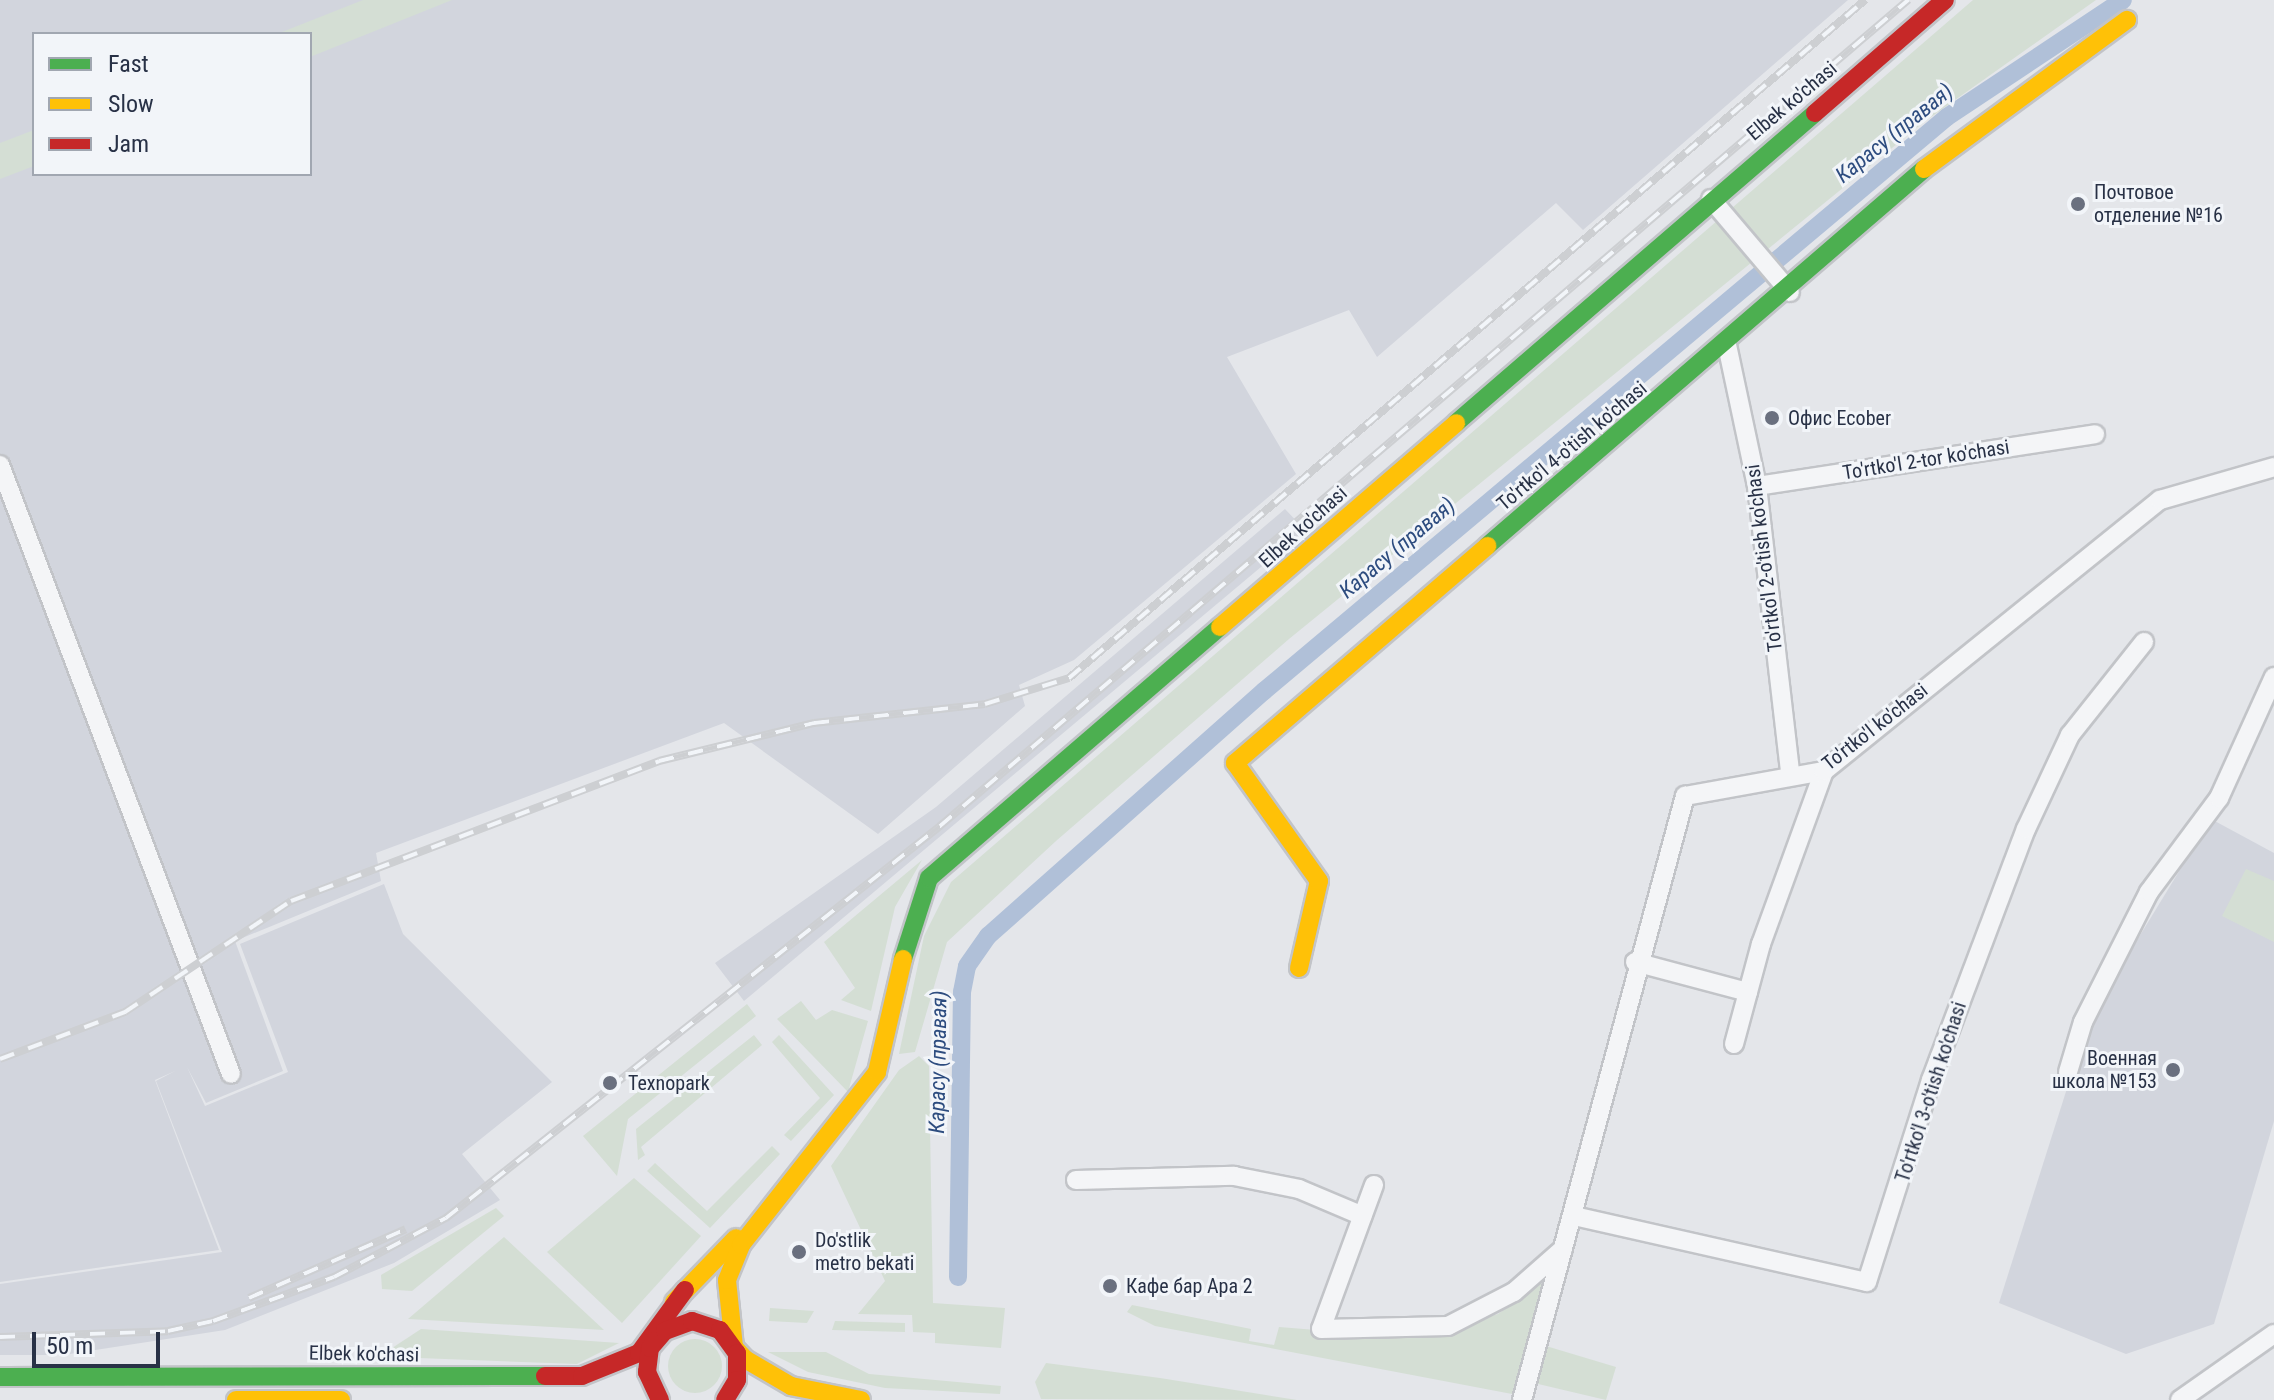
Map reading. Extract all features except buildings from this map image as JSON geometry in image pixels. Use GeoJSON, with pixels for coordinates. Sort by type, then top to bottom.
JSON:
{"type":"FeatureCollection","features":[{"type":"Feature","properties":{"kind":"main road","name":"Elbek ko'chasi"},"geometry":{"type":"LineString","coordinates":[[725,1400],[738,1374],[734,1347],[732,1259],[877,1072],[912,918],[929,878],[1711,199],[1945,0]]}},
{"type":"Feature","properties":{"kind":"main road","name":"To'rtko'l 4-o'tish ko'chasi"},"geometry":{"type":"LineString","coordinates":[[1299,968],[1319,881],[1235,763],[1790,292],[1966,133],[2127,20]]}},
{"type":"Feature","properties":{"kind":"main road","name":"Elbek ko'chasi"},"geometry":{"type":"LineString","coordinates":[[582,1376],[631,1344],[807,1163]]}},
{"type":"Feature","properties":{"kind":"main road","name":"Elbek ko'chasi"},"geometry":{"type":"LineString","coordinates":[[0,1377],[582,1376],[626,1360],[659,1335],[685,1290]]}},
{"type":"Feature","properties":{"kind":"main road"},"geometry":{"type":"LineString","coordinates":[[660,1400],[646,1364],[659,1335],[700,1322],[783,1383],[861,1400]]}},
{"type":"Feature","properties":{"kind":"main road"},"geometry":{"type":"LineString","coordinates":[[236,1400],[341,1400]]}},
{"type":"Feature","properties":{"kind":"street"},"geometry":{"type":"LineString","coordinates":[[1711,199],[1790,292]]}},
{"type":"Feature","properties":{"kind":"street","name":"To'rtko'l 2-o'tish ko'chasi"},"geometry":{"type":"LineString","coordinates":[[1727,345],[1757,486],[1790,773]]}},
{"type":"Feature","properties":{"kind":"street","name":"To'rtko'l 2-tor ko'chasi"},"geometry":{"type":"LineString","coordinates":[[1757,486],[2095,434]]}},
{"type":"Feature","properties":{"kind":"street"},"geometry":{"type":"LineString","coordinates":[[0,465],[231,1074]]}},
{"type":"Feature","properties":{"kind":"street","name":"To'rtko'l ko'chasi"},"geometry":{"type":"LineString","coordinates":[[1522,1400],[1574,1216],[1635,962],[1685,796],[1790,773],[1824,771],[2160,500],[2274,467]]}},
{"type":"Feature","properties":{"kind":"street","name":"To'rtko'l 3-o'tish ko'chasi"},"geometry":{"type":"LineString","coordinates":[[1574,1216],[1867,1282],[1931,1080],[2026,829],[2070,735],[2144,642]]}},
{"type":"Feature","properties":{"kind":"street"},"geometry":{"type":"LineString","coordinates":[[2068,1072],[2083,1022],[2142,905],[2219,798],[2274,677]]}},
{"type":"Feature","properties":{"kind":"street"},"geometry":{"type":"LineString","coordinates":[[1734,1044],[1748,992],[1824,771]]}},
{"type":"Feature","properties":{"kind":"street"},"geometry":{"type":"LineString","coordinates":[[1635,962],[1748,992]]}},
{"type":"Feature","properties":{"kind":"street"},"geometry":{"type":"LineString","coordinates":[[1076,1180],[1234,1176],[1299,1189],[1363,1216]]}},
{"type":"Feature","properties":{"kind":"street"},"geometry":{"type":"LineString","coordinates":[[1374,1185],[1321,1329],[1448,1326],[1514,1292],[1565,1247]]}},
{"type":"Feature","properties":{"kind":"street"},"geometry":{"type":"LineString","coordinates":[[2180,1400],[2274,1334]]}},
{"type":"Feature","properties":{"kind":"shaded area"},"geometry":{"type":"Polygon","coordinates":[[[0,0],[1848,0],[1583,230],[1556,203],[1377,357],[1349,310],[1227,357],[1296,474],[1074,660],[1019,685],[1025,706],[878,834],[724,723],[376,853],[381,881],[235,941],[283,1071],[206,1103],[187,1067],[205,1106],[288,1072],[240,944],[384,884],[403,934],[552,1082],[462,1154],[500,1200],[394,1263],[225,1330],[63,1355],[0,1355],[0,1284],[222,1252],[156,1081],[175,1071],[155,1080],[219,1250],[0,1282],[0,0]]]}},
{"type":"Feature","properties":{"kind":"shaded area"},"geometry":{"type":"Polygon","coordinates":[[[363,0],[452,0],[312,56],[312,32],[282,32],[363,0]]]}},
{"type":"Feature","properties":{"kind":"shaded area"},"geometry":{"type":"Polygon","coordinates":[[[1973,0],[2096,0],[1924,122],[1289,639],[1056,841],[947,942],[915,1052],[899,1054],[924,936],[951,882],[1973,0]]]}},
{"type":"Feature","properties":{"kind":"shaded area"},"geometry":{"type":"Polygon","coordinates":[[[32,131],[32,167],[0,179],[0,143],[32,131]]]}},
{"type":"Feature","properties":{"kind":"shaded area"},"geometry":{"type":"Polygon","coordinates":[[[1285,509],[1305,530],[744,1001],[715,963],[936,807],[1285,509]]]}},
{"type":"Feature","properties":{"kind":"shaded area","name":"Военная школа №153"},"geometry":{"type":"Polygon","coordinates":[[[2211,819],[2274,853],[2274,1121],[2214,1324],[2126,1354],[1999,1303],[2089,1019],[2211,819]]]}},
{"type":"Feature","properties":{"kind":"shaded area"},"geometry":{"type":"Polygon","coordinates":[[[922,860],[895,907],[871,1011],[841,1000],[855,988],[824,942],[922,860]]]}},
{"type":"Feature","properties":{"kind":"shaded area"},"geometry":{"type":"Polygon","coordinates":[[[2246,869],[2274,881],[2274,942],[2222,916],[2246,869]]]}},
{"type":"Feature","properties":{"kind":"shaded area"},"geometry":{"type":"Polygon","coordinates":[[[801,1001],[816,1020],[832,1010],[868,1021],[848,1092],[777,1019],[801,1001]]]}},
{"type":"Feature","properties":{"kind":"shaded area"},"geometry":{"type":"Polygon","coordinates":[[[747,1004],[756,1016],[628,1119],[617,1176],[583,1136],[747,1004]]]}},
{"type":"Feature","properties":{"kind":"shaded area"},"geometry":{"type":"Polygon","coordinates":[[[754,1035],[762,1045],[641,1147],[645,1155],[638,1160],[636,1129],[754,1035]]]}},
{"type":"Feature","properties":{"kind":"shaded area"},"geometry":{"type":"Polygon","coordinates":[[[779,1035],[834,1095],[791,1141],[784,1135],[820,1098],[772,1042],[779,1035]]]}},
{"type":"Feature","properties":{"kind":"shaded area"},"geometry":{"type":"Polygon","coordinates":[[[919,1056],[929,1066],[933,1303],[1005,1308],[1001,1348],[935,1343],[935,1333],[913,1332],[912,1315],[858,1314],[885,1281],[831,1166],[899,1070],[919,1056]]]}},
{"type":"Feature","properties":{"kind":"shaded area"},"geometry":{"type":"Polygon","coordinates":[[[772,1146],[780,1154],[710,1228],[647,1171],[655,1163],[707,1211],[772,1146]]]}},
{"type":"Feature","properties":{"kind":"shaded area"},"geometry":{"type":"Polygon","coordinates":[[[634,1178],[701,1236],[622,1323],[547,1252],[634,1178]]]}},
{"type":"Feature","properties":{"kind":"shaded area"},"geometry":{"type":"Polygon","coordinates":[[[496,1208],[504,1216],[412,1291],[382,1289],[381,1275],[496,1208]]]}},
{"type":"Feature","properties":{"kind":"shaded area"},"geometry":{"type":"Polygon","coordinates":[[[504,1237],[604,1330],[408,1319],[504,1237]]]}},
{"type":"Feature","properties":{"kind":"shaded area"},"geometry":{"type":"Polygon","coordinates":[[[1550,1275],[1512,1394],[1155,1326],[1127,1312],[1132,1305],[1251,1329],[1249,1341],[1274,1345],[1279,1327],[1416,1338],[1498,1314],[1550,1275]]]}},
{"type":"Feature","properties":{"kind":"shaded area"},"geometry":{"type":"Polygon","coordinates":[[[770,1308],[814,1311],[807,1323],[769,1321],[770,1308]]]}},
{"type":"Feature","properties":{"kind":"shaded area"},"geometry":{"type":"Polygon","coordinates":[[[835,1321],[905,1323],[905,1332],[832,1330],[835,1321]]]}},
{"type":"Feature","properties":{"kind":"shaded area"},"geometry":{"type":"Polygon","coordinates":[[[421,1329],[619,1343],[577,1364],[393,1357],[389,1350],[421,1329]]]}},
{"type":"Feature","properties":{"kind":"shaded area"},"geometry":{"type":"Polygon","coordinates":[[[695,1339],[714,1347],[722,1366],[714,1385],[695,1393],[676,1385],[668,1366],[676,1347],[695,1339]]]}},
{"type":"Feature","properties":{"kind":"shaded area"},"geometry":{"type":"Polygon","coordinates":[[[1546,1346],[1616,1367],[1606,1400],[1534,1383],[1546,1346]]]}},
{"type":"Feature","properties":{"kind":"shaded area"},"geometry":{"type":"Polygon","coordinates":[[[768,1352],[826,1352],[869,1374],[1001,1386],[1000,1394],[885,1388],[808,1372],[768,1352]]]}},
{"type":"Feature","properties":{"kind":"shaded area"},"geometry":{"type":"Polygon","coordinates":[[[1046,1363],[1297,1400],[1041,1399],[1035,1382],[1046,1363]]]}},
{"type":"Feature","properties":{"kind":"waterway","name":"Карасу (правая)"},"geometry":{"type":"LineString","coordinates":[[958,1277],[962,992],[967,966],[988,936],[1264,691],[1947,117],[2123,0]]}},
{"type":"Feature","properties":{"kind":"railway"},"geometry":{"type":"LineString","coordinates":[[0,1059],[125,1012],[291,901],[659,761],[814,723],[985,704],[1069,678],[1865,0]]}},
{"type":"Feature","properties":{"kind":"railway"},"geometry":{"type":"LineString","coordinates":[[0,1337],[168,1331],[213,1321],[334,1277],[446,1218],[940,826],[1908,0]]}},
{"type":"Feature","properties":{"kind":"railway"},"geometry":{"type":"LineString","coordinates":[[249,1298],[406,1229]]}},
{"type":"Feature","properties":{"kind":"traffic: fast"},"geometry":{"type":"LineString","coordinates":[[1456,423],[1815,113]]}},
{"type":"Feature","properties":{"kind":"traffic: fast"},"geometry":{"type":"LineString","coordinates":[[1487,546],[1924,169]]}},
{"type":"Feature","properties":{"kind":"traffic: fast"},"geometry":{"type":"LineString","coordinates":[[903,959],[929,878],[1220,627]]}},
{"type":"Feature","properties":{"kind":"traffic: fast"},"geometry":{"type":"LineString","coordinates":[[0,1377],[545,1376]]}},
{"type":"Feature","properties":{"kind":"traffic: slow"},"geometry":{"type":"LineString","coordinates":[[1924,169],[2127,20]]}},
{"type":"Feature","properties":{"kind":"traffic: slow"},"geometry":{"type":"LineString","coordinates":[[1220,627],[1456,423]]}},
{"type":"Feature","properties":{"kind":"traffic: slow"},"geometry":{"type":"LineString","coordinates":[[1299,968],[1319,881],[1235,763],[1487,546]]}},
{"type":"Feature","properties":{"kind":"traffic: slow"},"geometry":{"type":"LineString","coordinates":[[861,1400],[791,1386],[745,1359],[734,1347],[727,1280],[741,1245],[877,1072],[903,959]]}},
{"type":"Feature","properties":{"kind":"traffic: slow"},"geometry":{"type":"LineString","coordinates":[[674,1302],[736,1238]]}},
{"type":"Feature","properties":{"kind":"traffic: slow"},"geometry":{"type":"LineString","coordinates":[[236,1400],[341,1400]]}},
{"type":"Feature","properties":{"kind":"traffic: jam"},"geometry":{"type":"LineString","coordinates":[[1815,113],[1945,0]]}},
{"type":"Feature","properties":{"kind":"traffic: jam"},"geometry":{"type":"LineString","coordinates":[[545,1376],[582,1376],[639,1353],[685,1290]]}},
{"type":"Feature","properties":{"kind":"traffic: jam"},"geometry":{"type":"LineString","coordinates":[[660,1400],[647,1372],[650,1348],[665,1331],[692,1321],[720,1330],[737,1353],[737,1380],[725,1400]]}},
{"type":"Feature","properties":{"kind":"place","name":"Почтовое отделение №16"},"geometry":{"type":"Point","coordinates":[2078,204]}},
{"type":"Feature","properties":{"kind":"place","name":"Офис Ecober"},"geometry":{"type":"Point","coordinates":[1772,418]}},
{"type":"Feature","properties":{"kind":"place","name":"Военная школа №153"},"geometry":{"type":"Point","coordinates":[2173,1070]}},
{"type":"Feature","properties":{"kind":"place","name":"Texnopark"},"geometry":{"type":"Point","coordinates":[610,1083]}},
{"type":"Feature","properties":{"kind":"place","name":"Do'stlik metro bekati"},"geometry":{"type":"Point","coordinates":[799,1252]}},
{"type":"Feature","properties":{"kind":"place","name":"Кафе бар Ара 2"},"geometry":{"type":"Point","coordinates":[1110,1286]}}]}
